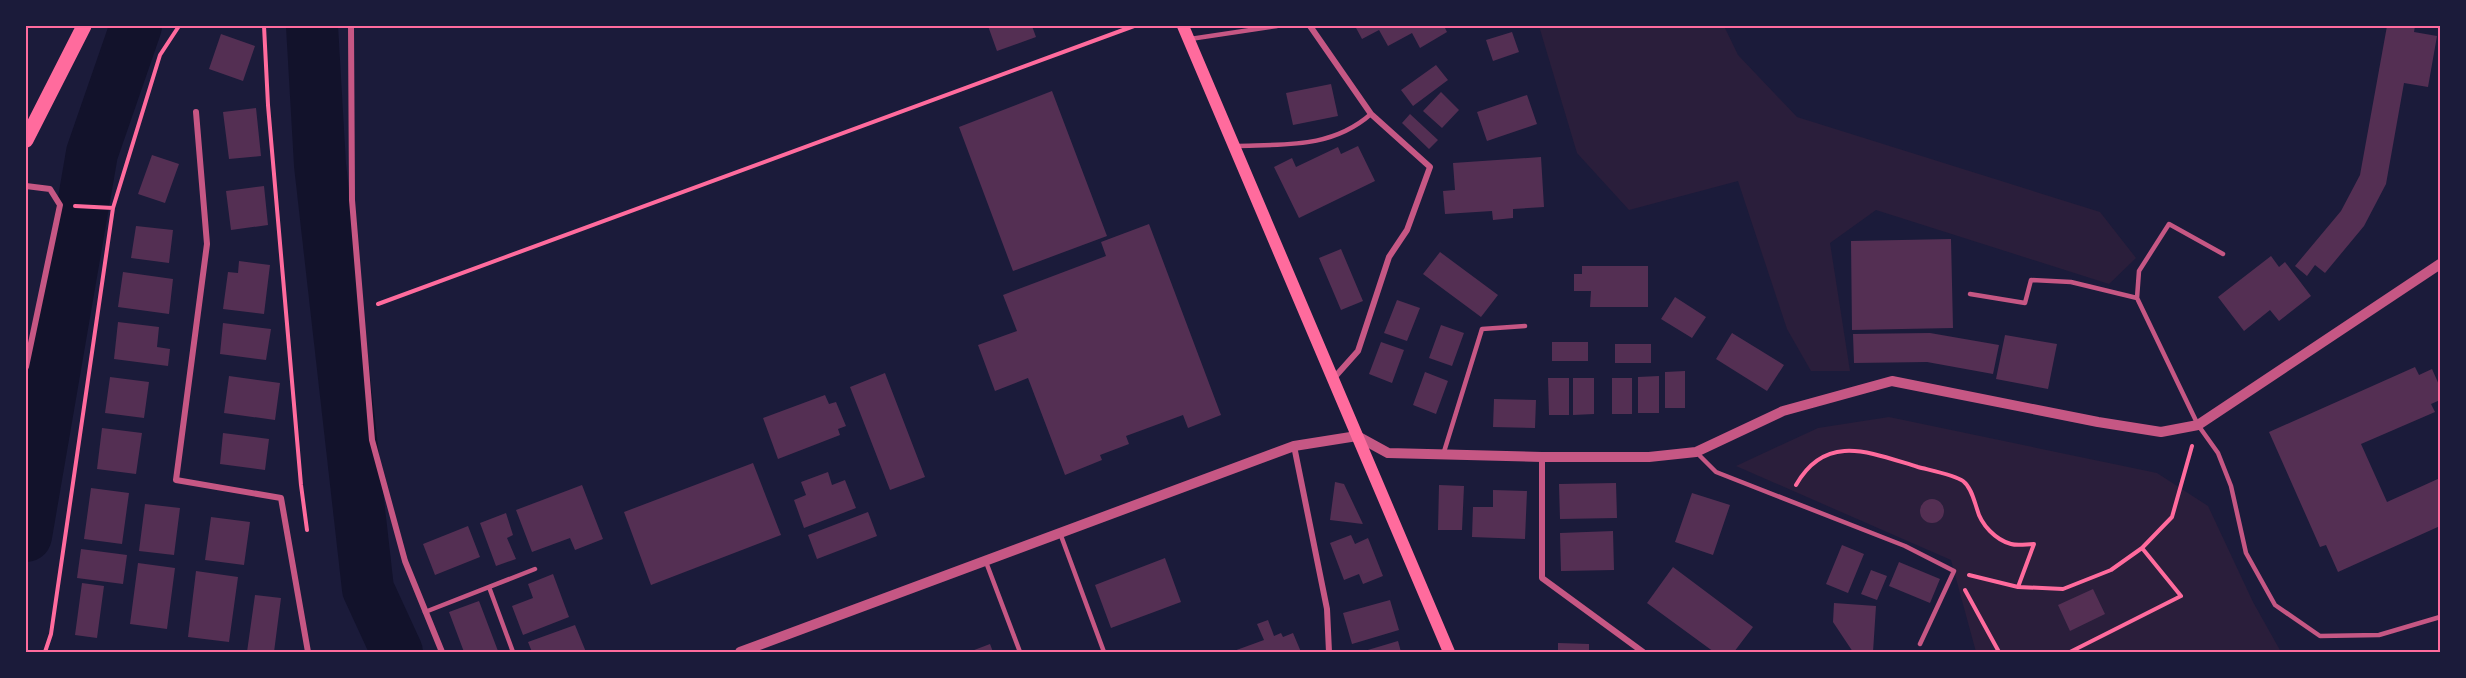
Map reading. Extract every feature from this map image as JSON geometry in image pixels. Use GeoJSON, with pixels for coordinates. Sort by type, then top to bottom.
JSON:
{"type":"FeatureCollection","features":[{"type":"Feature","properties":{"kind":"main road"},"geometry":{"type":"LineString","coordinates":[[26,140],[84,26]]}},
{"type":"Feature","properties":{"kind":"main road"},"geometry":{"type":"LineString","coordinates":[[1183,26],[1449,652]]}},
{"type":"Feature","properties":{"kind":"street"},"geometry":{"type":"LineString","coordinates":[[351,26],[352,200],[372,440],[405,561],[442,652]]}},
{"type":"Feature","properties":{"kind":"street"},"geometry":{"type":"LineString","coordinates":[[1310,26],[1371,114],[1430,167],[1407,230],[1389,257],[1358,351],[1333,379]]}},
{"type":"Feature","properties":{"kind":"street"},"geometry":{"type":"LineString","coordinates":[[196,112],[207,244],[176,480],[280,498],[308,652]]}},
{"type":"Feature","properties":{"kind":"street"},"geometry":{"type":"LineString","coordinates":[[26,186],[50,189],[60,205],[26,367]]}},
{"type":"Feature","properties":{"kind":"street"},"geometry":{"type":"LineString","coordinates":[[745,652],[1293,446],[1356,436],[1388,453],[1542,458],[1649,457],[1696,452],[1783,411],[1892,381],[2161,432],[2198,425],[2440,264]]}},
{"type":"Feature","properties":{"kind":"street"},"geometry":{"type":"LineString","coordinates":[[1293,446],[1327,609],[1329,652]]}},
{"type":"Feature","properties":{"kind":"street"},"geometry":{"type":"LineString","coordinates":[[1542,458],[1542,578],[1643,652]]}},
{"type":"Feature","properties":{"kind":"lane"},"geometry":{"type":"LineString","coordinates":[[1189,39],[1276,26]]}},
{"type":"Feature","properties":{"kind":"lane"},"geometry":{"type":"LineString","coordinates":[[1234,146],[1298,144],[1330,139],[1355,128],[1371,114]]}},
{"type":"Feature","properties":{"kind":"lane"},"geometry":{"type":"LineString","coordinates":[[2223,254],[2169,225],[2139,271],[2137,298],[2198,425],[2218,453],[2231,486],[2246,553],[2275,605],[2320,636],[2379,634],[2440,617]]}},
{"type":"Feature","properties":{"kind":"lane"},"geometry":{"type":"LineString","coordinates":[[1970,294],[2025,303],[2031,280],[2070,282],[2137,298]]}},
{"type":"Feature","properties":{"kind":"lane"},"geometry":{"type":"LineString","coordinates":[[1443,455],[1482,329],[1525,326]]}},
{"type":"Feature","properties":{"kind":"lane"},"geometry":{"type":"LineString","coordinates":[[1696,452],[1716,472],[1905,546],[1954,571],[1920,644]]}},
{"type":"Feature","properties":{"kind":"lane"},"geometry":{"type":"LineString","coordinates":[[1059,533],[1104,652]]}},
{"type":"Feature","properties":{"kind":"lane"},"geometry":{"type":"LineString","coordinates":[[986,561],[1020,652]]}},
{"type":"Feature","properties":{"kind":"lane"},"geometry":{"type":"LineString","coordinates":[[425,612],[535,569]]}},
{"type":"Feature","properties":{"kind":"lane"},"geometry":{"type":"LineString","coordinates":[[489,587],[513,652]]}},
{"type":"Feature","properties":{"kind":"path"},"geometry":{"type":"LineString","coordinates":[[45,652],[51,634],[113,208],[160,55],[179,26]]}},
{"type":"Feature","properties":{"kind":"path"},"geometry":{"type":"LineString","coordinates":[[264,26],[269,117],[301,485],[309,541]]}},
{"type":"Feature","properties":{"kind":"path"},"geometry":{"type":"LineString","coordinates":[[361,310],[1134,26]]}},
{"type":"Feature","properties":{"kind":"path"},"geometry":{"type":"LineString","coordinates":[[60,205],[113,208]]}},
{"type":"Feature","properties":{"kind":"path"},"geometry":{"type":"LineString","coordinates":[[1954,571],[2018,587],[2063,588],[2111,570],[2142,548],[2172,517],[2198,425]]}},
{"type":"Feature","properties":{"kind":"path"},"geometry":{"type":"LineString","coordinates":[[1787,500],[1804,472],[1819,457],[1845,450],[1876,454],[1962,480],[1972,494],[1978,515],[1993,535],[2012,544],[2034,544],[2018,587]]}},
{"type":"Feature","properties":{"kind":"path"},"geometry":{"type":"LineString","coordinates":[[2070,652],[2181,596],[2142,548]]}},
{"type":"Feature","properties":{"kind":"path"},"geometry":{"type":"LineString","coordinates":[[1954,571],[1999,652]]}},
{"type":"Feature","properties":{"kind":"shaded area"},"geometry":{"type":"Polygon","coordinates":[[[1539,26],[1724,26],[1738,55],[1797,117],[2100,212],[2136,258],[2109,284],[1876,210],[1830,243],[1850,371],[1811,371],[1787,329],[1738,181],[1629,210],[1577,153],[1539,26]]]}},
{"type":"Feature","properties":{"kind":"shaded area"},"geometry":{"type":"Polygon","coordinates":[[[1889,417],[2157,473],[2208,506],[2253,602],[2281,652],[1976,652],[1951,560],[1736,466],[1818,428],[1889,417]]]}},
{"type":"Feature","properties":{"kind":"building"},"geometry":{"type":"Polygon","coordinates":[[[988,26],[1032,26],[1036,37],[997,51],[988,26]]]}},
{"type":"Feature","properties":{"kind":"building"},"geometry":{"type":"Polygon","coordinates":[[[1355,26],[1444,26],[1447,32],[1420,48],[1412,33],[1388,46],[1379,30],[1362,39],[1355,26]]]}},
{"type":"Feature","properties":{"kind":"building"},"geometry":{"type":"Polygon","coordinates":[[[2387,26],[2415,26],[2414,32],[2437,36],[2428,87],[2404,83],[2386,184],[2364,226],[2325,273],[2315,265],[2307,276],[2295,266],[2341,211],[2360,175],[2387,26]]]}},
{"type":"Feature","properties":{"kind":"building"},"geometry":{"type":"Polygon","coordinates":[[[1512,32],[1519,52],[1493,61],[1486,40],[1512,32]]]}},
{"type":"Feature","properties":{"kind":"building"},"geometry":{"type":"Polygon","coordinates":[[[221,34],[255,46],[243,81],[209,69],[221,34]]]}},
{"type":"Feature","properties":{"kind":"building"},"geometry":{"type":"Polygon","coordinates":[[[1436,65],[1448,80],[1413,106],[1401,90],[1436,65]]]}},
{"type":"Feature","properties":{"kind":"building"},"geometry":{"type":"Polygon","coordinates":[[[1331,84],[1338,116],[1293,125],[1286,93],[1331,84]]]}},
{"type":"Feature","properties":{"kind":"building"},"geometry":{"type":"Polygon","coordinates":[[[1052,91],[1107,236],[1013,271],[959,127],[1052,91]]]}},
{"type":"Feature","properties":{"kind":"building"},"geometry":{"type":"Polygon","coordinates":[[[1441,92],[1459,110],[1442,128],[1423,111],[1441,92]]]}},
{"type":"Feature","properties":{"kind":"building"},"geometry":{"type":"Polygon","coordinates":[[[1527,95],[1537,124],[1487,141],[1477,112],[1527,95]]]}},
{"type":"Feature","properties":{"kind":"building"},"geometry":{"type":"Polygon","coordinates":[[[256,108],[261,156],[229,159],[223,112],[256,108]]]}},
{"type":"Feature","properties":{"kind":"building"},"geometry":{"type":"Polygon","coordinates":[[[1410,114],[1438,140],[1429,149],[1402,123],[1410,114]]]}},
{"type":"Feature","properties":{"kind":"building"},"geometry":{"type":"Polygon","coordinates":[[[1358,146],[1375,181],[1299,218],[1274,167],[1292,158],[1296,167],[1338,147],[1341,154],[1358,146]]]}},
{"type":"Feature","properties":{"kind":"building"},"geometry":{"type":"Polygon","coordinates":[[[152,155],[179,164],[165,203],[138,194],[152,155]]]}},
{"type":"Feature","properties":{"kind":"building"},"geometry":{"type":"Polygon","coordinates":[[[1541,157],[1544,207],[1513,209],[1513,218],[1493,220],[1492,211],[1445,214],[1443,191],[1455,190],[1453,163],[1541,157]]]}},
{"type":"Feature","properties":{"kind":"building"},"geometry":{"type":"Polygon","coordinates":[[[264,186],[268,225],[231,230],[226,191],[264,186]]]}},
{"type":"Feature","properties":{"kind":"building"},"geometry":{"type":"Polygon","coordinates":[[[1149,224],[1221,415],[1188,428],[1183,415],[1126,436],[1129,444],[1100,455],[1102,460],[1065,475],[1028,378],[995,391],[978,345],[1017,331],[1003,295],[1106,256],[1101,242],[1149,224]]]}},
{"type":"Feature","properties":{"kind":"building"},"geometry":{"type":"Polygon","coordinates":[[[136,226],[173,230],[169,263],[131,258],[136,226]]]}},
{"type":"Feature","properties":{"kind":"building"},"geometry":{"type":"Polygon","coordinates":[[[1951,239],[1953,328],[1852,330],[1851,241],[1951,239]]]}},
{"type":"Feature","properties":{"kind":"building"},"geometry":{"type":"Polygon","coordinates":[[[1341,249],[1363,301],[1341,310],[1319,258],[1341,249]]]}},
{"type":"Feature","properties":{"kind":"building"},"geometry":{"type":"Polygon","coordinates":[[[1440,252],[1498,295],[1481,317],[1423,274],[1440,252]]]}},
{"type":"Feature","properties":{"kind":"building"},"geometry":{"type":"Polygon","coordinates":[[[2271,256],[2279,267],[2285,262],[2311,296],[2279,321],[2270,310],[2244,331],[2218,297],[2271,256]]]}},
{"type":"Feature","properties":{"kind":"building"},"geometry":{"type":"Polygon","coordinates":[[[239,261],[270,265],[264,314],[223,309],[228,272],[238,273],[239,261]]]}},
{"type":"Feature","properties":{"kind":"building"},"geometry":{"type":"Polygon","coordinates":[[[1582,266],[1648,266],[1648,307],[1590,307],[1591,291],[1574,291],[1574,274],[1582,274],[1582,266]]]}},
{"type":"Feature","properties":{"kind":"building"},"geometry":{"type":"Polygon","coordinates":[[[123,272],[173,279],[169,314],[118,307],[123,272]]]}},
{"type":"Feature","properties":{"kind":"building"},"geometry":{"type":"Polygon","coordinates":[[[1675,297],[1706,317],[1692,338],[1661,319],[1675,297]]]}},
{"type":"Feature","properties":{"kind":"building"},"geometry":{"type":"Polygon","coordinates":[[[1397,300],[1420,308],[1407,341],[1384,333],[1397,300]]]}},
{"type":"Feature","properties":{"kind":"building"},"geometry":{"type":"Polygon","coordinates":[[[118,322],[159,327],[157,347],[170,349],[168,366],[114,359],[118,322]]]}},
{"type":"Feature","properties":{"kind":"building"},"geometry":{"type":"Polygon","coordinates":[[[223,323],[271,329],[266,360],[220,354],[223,323]]]}},
{"type":"Feature","properties":{"kind":"building"},"geometry":{"type":"Polygon","coordinates":[[[1441,325],[1464,333],[1452,366],[1429,358],[1441,325]]]}},
{"type":"Feature","properties":{"kind":"building"},"geometry":{"type":"Polygon","coordinates":[[[1732,333],[1784,365],[1767,391],[1716,359],[1732,333]]]}},
{"type":"Feature","properties":{"kind":"building"},"geometry":{"type":"Polygon","coordinates":[[[1930,333],[1999,345],[1993,374],[1927,362],[1854,363],[1853,334],[1930,333]]]}},
{"type":"Feature","properties":{"kind":"building"},"geometry":{"type":"Polygon","coordinates":[[[2005,335],[2057,344],[2048,389],[1996,379],[2005,335]]]}},
{"type":"Feature","properties":{"kind":"building"},"geometry":{"type":"Polygon","coordinates":[[[1381,342],[1404,350],[1392,383],[1369,374],[1381,342]]]}},
{"type":"Feature","properties":{"kind":"building"},"geometry":{"type":"Polygon","coordinates":[[[1552,342],[1588,342],[1588,361],[1552,361],[1552,342]]]}},
{"type":"Feature","properties":{"kind":"building"},"geometry":{"type":"Polygon","coordinates":[[[1615,344],[1651,344],[1651,363],[1615,363],[1615,344]]]}},
{"type":"Feature","properties":{"kind":"building"},"geometry":{"type":"Polygon","coordinates":[[[2415,367],[2419,375],[2432,369],[2440,387],[2440,400],[2431,404],[2435,412],[2361,444],[2387,502],[2440,478],[2440,526],[2338,572],[2326,545],[2320,547],[2269,432],[2415,367]]]}},
{"type":"Feature","properties":{"kind":"building"},"geometry":{"type":"Polygon","coordinates":[[[1685,371],[1685,408],[1665,408],[1665,372],[1685,371]]]}},
{"type":"Feature","properties":{"kind":"building"},"geometry":{"type":"Polygon","coordinates":[[[1425,372],[1448,381],[1436,414],[1413,405],[1425,372]]]}},
{"type":"Feature","properties":{"kind":"building"},"geometry":{"type":"Polygon","coordinates":[[[885,373],[925,477],[890,490],[850,387],[885,373]]]}},
{"type":"Feature","properties":{"kind":"building"},"geometry":{"type":"Polygon","coordinates":[[[229,376],[280,383],[275,420],[224,413],[229,376]]]}},
{"type":"Feature","properties":{"kind":"building"},"geometry":{"type":"Polygon","coordinates":[[[1659,376],[1659,413],[1638,413],[1638,377],[1659,376]]]}},
{"type":"Feature","properties":{"kind":"building"},"geometry":{"type":"Polygon","coordinates":[[[110,377],[149,382],[144,418],[105,413],[110,377]]]}},
{"type":"Feature","properties":{"kind":"building"},"geometry":{"type":"Polygon","coordinates":[[[1548,378],[1569,378],[1569,415],[1549,415],[1548,378]]]}},
{"type":"Feature","properties":{"kind":"building"},"geometry":{"type":"Polygon","coordinates":[[[1573,378],[1594,378],[1594,414],[1573,415],[1573,378]]]}},
{"type":"Feature","properties":{"kind":"building"},"geometry":{"type":"Polygon","coordinates":[[[1612,378],[1632,378],[1632,414],[1612,414],[1612,378]]]}},
{"type":"Feature","properties":{"kind":"building"},"geometry":{"type":"Polygon","coordinates":[[[825,395],[829,404],[836,402],[846,426],[838,429],[840,435],[778,459],[763,418],[825,395]]]}},
{"type":"Feature","properties":{"kind":"building"},"geometry":{"type":"Polygon","coordinates":[[[1494,399],[1536,400],[1535,428],[1493,427],[1494,399]]]}},
{"type":"Feature","properties":{"kind":"building"},"geometry":{"type":"Polygon","coordinates":[[[102,428],[142,433],[136,474],[97,469],[102,428]]]}},
{"type":"Feature","properties":{"kind":"building"},"geometry":{"type":"Polygon","coordinates":[[[223,433],[269,439],[265,470],[220,464],[223,433]]]}},
{"type":"Feature","properties":{"kind":"building"},"geometry":{"type":"Polygon","coordinates":[[[753,463],[781,535],[651,585],[624,512],[753,463]]]}},
{"type":"Feature","properties":{"kind":"building"},"geometry":{"type":"Polygon","coordinates":[[[828,472],[832,485],[845,480],[856,508],[804,528],[794,500],[806,495],[801,482],[828,472]]]}},
{"type":"Feature","properties":{"kind":"building"},"geometry":{"type":"Polygon","coordinates":[[[1335,482],[1344,484],[1363,524],[1330,520],[1335,482]]]}},
{"type":"Feature","properties":{"kind":"building"},"geometry":{"type":"Polygon","coordinates":[[[1616,483],[1617,518],[1560,519],[1559,484],[1616,483]]]}},
{"type":"Feature","properties":{"kind":"building"},"geometry":{"type":"Polygon","coordinates":[[[582,485],[603,539],[575,550],[570,538],[532,552],[516,510],[582,485]]]}},
{"type":"Feature","properties":{"kind":"building"},"geometry":{"type":"Polygon","coordinates":[[[1439,485],[1464,486],[1462,530],[1438,530],[1439,485]]]}},
{"type":"Feature","properties":{"kind":"building"},"geometry":{"type":"Polygon","coordinates":[[[91,488],[129,493],[122,544],[84,539],[91,488]]]}},
{"type":"Feature","properties":{"kind":"building"},"geometry":{"type":"Polygon","coordinates":[[[1493,490],[1527,491],[1525,539],[1472,537],[1473,507],[1493,507],[1493,490]]]}},
{"type":"Feature","properties":{"kind":"building"},"geometry":{"type":"Polygon","coordinates":[[[1692,493],[1730,505],[1713,555],[1675,542],[1692,493]]]}},
{"type":"Feature","properties":{"kind":"building"},"geometry":{"type":"Polygon","coordinates":[[[1932,499],[1941,502],[1944,511],[1941,520],[1932,523],[1923,520],[1920,511],[1923,502],[1932,499]]]}},
{"type":"Feature","properties":{"kind":"building"},"geometry":{"type":"Polygon","coordinates":[[[145,504],[180,508],[174,555],[139,551],[145,504]]]}},
{"type":"Feature","properties":{"kind":"building"},"geometry":{"type":"Polygon","coordinates":[[[868,512],[877,536],[817,559],[808,535],[868,512]]]}},
{"type":"Feature","properties":{"kind":"building"},"geometry":{"type":"Polygon","coordinates":[[[506,513],[513,535],[507,538],[516,559],[496,566],[480,523],[506,513]]]}},
{"type":"Feature","properties":{"kind":"building"},"geometry":{"type":"Polygon","coordinates":[[[211,517],[250,522],[244,565],[205,560],[211,517]]]}},
{"type":"Feature","properties":{"kind":"building"},"geometry":{"type":"Polygon","coordinates":[[[468,526],[480,557],[435,575],[423,544],[468,526]]]}},
{"type":"Feature","properties":{"kind":"building"},"geometry":{"type":"Polygon","coordinates":[[[1613,531],[1614,570],[1561,571],[1560,533],[1613,531]]]}},
{"type":"Feature","properties":{"kind":"building"},"geometry":{"type":"Polygon","coordinates":[[[1351,535],[1355,544],[1368,538],[1383,576],[1363,584],[1359,574],[1344,580],[1330,543],[1351,535]]]}},
{"type":"Feature","properties":{"kind":"building"},"geometry":{"type":"Polygon","coordinates":[[[1842,545],[1864,554],[1848,593],[1826,584],[1842,545]]]}},
{"type":"Feature","properties":{"kind":"building"},"geometry":{"type":"Polygon","coordinates":[[[81,549],[127,555],[123,584],[77,578],[81,549]]]}},
{"type":"Feature","properties":{"kind":"building"},"geometry":{"type":"Polygon","coordinates":[[[1165,558],[1181,602],[1111,628],[1095,585],[1165,558]]]}},
{"type":"Feature","properties":{"kind":"building"},"geometry":{"type":"Polygon","coordinates":[[[1899,562],[1940,579],[1930,603],[1889,586],[1899,562]]]}},
{"type":"Feature","properties":{"kind":"building"},"geometry":{"type":"Polygon","coordinates":[[[138,563],[175,568],[167,629],[130,624],[138,563]]]}},
{"type":"Feature","properties":{"kind":"building"},"geometry":{"type":"Polygon","coordinates":[[[1673,567],[1753,627],[1734,652],[1714,652],[1647,603],[1673,567]]]}},
{"type":"Feature","properties":{"kind":"building"},"geometry":{"type":"Polygon","coordinates":[[[1871,570],[1887,576],[1877,600],[1861,594],[1871,570]]]}},
{"type":"Feature","properties":{"kind":"building"},"geometry":{"type":"Polygon","coordinates":[[[196,571],[238,577],[229,642],[188,637],[196,571]]]}},
{"type":"Feature","properties":{"kind":"building"},"geometry":{"type":"Polygon","coordinates":[[[553,574],[569,617],[523,635],[512,606],[533,598],[528,584],[553,574]]]}},
{"type":"Feature","properties":{"kind":"building"},"geometry":{"type":"Polygon","coordinates":[[[82,583],[104,586],[97,638],[75,635],[82,583]]]}},
{"type":"Feature","properties":{"kind":"building"},"geometry":{"type":"Polygon","coordinates":[[[2093,589],[2105,614],[2070,631],[2058,605],[2093,589]]]}},
{"type":"Feature","properties":{"kind":"building"},"geometry":{"type":"Polygon","coordinates":[[[255,595],[281,598],[274,652],[247,652],[255,595]]]}},
{"type":"Feature","properties":{"kind":"building"},"geometry":{"type":"Polygon","coordinates":[[[1390,600],[1399,630],[1352,644],[1343,613],[1390,600]]]}},
{"type":"Feature","properties":{"kind":"building"},"geometry":{"type":"Polygon","coordinates":[[[479,601],[498,651],[464,652],[449,612],[479,601]]]}},
{"type":"Feature","properties":{"kind":"building"},"geometry":{"type":"Polygon","coordinates":[[[1834,603],[1876,606],[1873,652],[1853,652],[1833,622],[1834,603]]]}},
{"type":"Feature","properties":{"kind":"building"},"geometry":{"type":"Polygon","coordinates":[[[1268,620],[1274,636],[1281,633],[1283,637],[1293,633],[1301,652],[1231,652],[1264,640],[1257,624],[1268,620]]]}},
{"type":"Feature","properties":{"kind":"building"},"geometry":{"type":"Polygon","coordinates":[[[575,625],[586,652],[532,652],[528,642],[575,625]]]}},
{"type":"Feature","properties":{"kind":"building"},"geometry":{"type":"Polygon","coordinates":[[[1398,641],[1401,652],[1361,652],[1398,641]]]}},
{"type":"Feature","properties":{"kind":"building"},"geometry":{"type":"Polygon","coordinates":[[[1558,643],[1589,644],[1589,652],[1558,652],[1558,643]]]}},
{"type":"Feature","properties":{"kind":"building"},"geometry":{"type":"Polygon","coordinates":[[[990,644],[993,652],[969,652],[990,644]]]}},
{"type":"Feature","properties":{"kind":"waterway"},"geometry":{"type":"LineString","coordinates":[[26,536],[92,153],[136,26]]}},
{"type":"Feature","properties":{"kind":"waterway"},"geometry":{"type":"LineString","coordinates":[[312,26],[320,165],[368,589],[397,652]]}}]}
